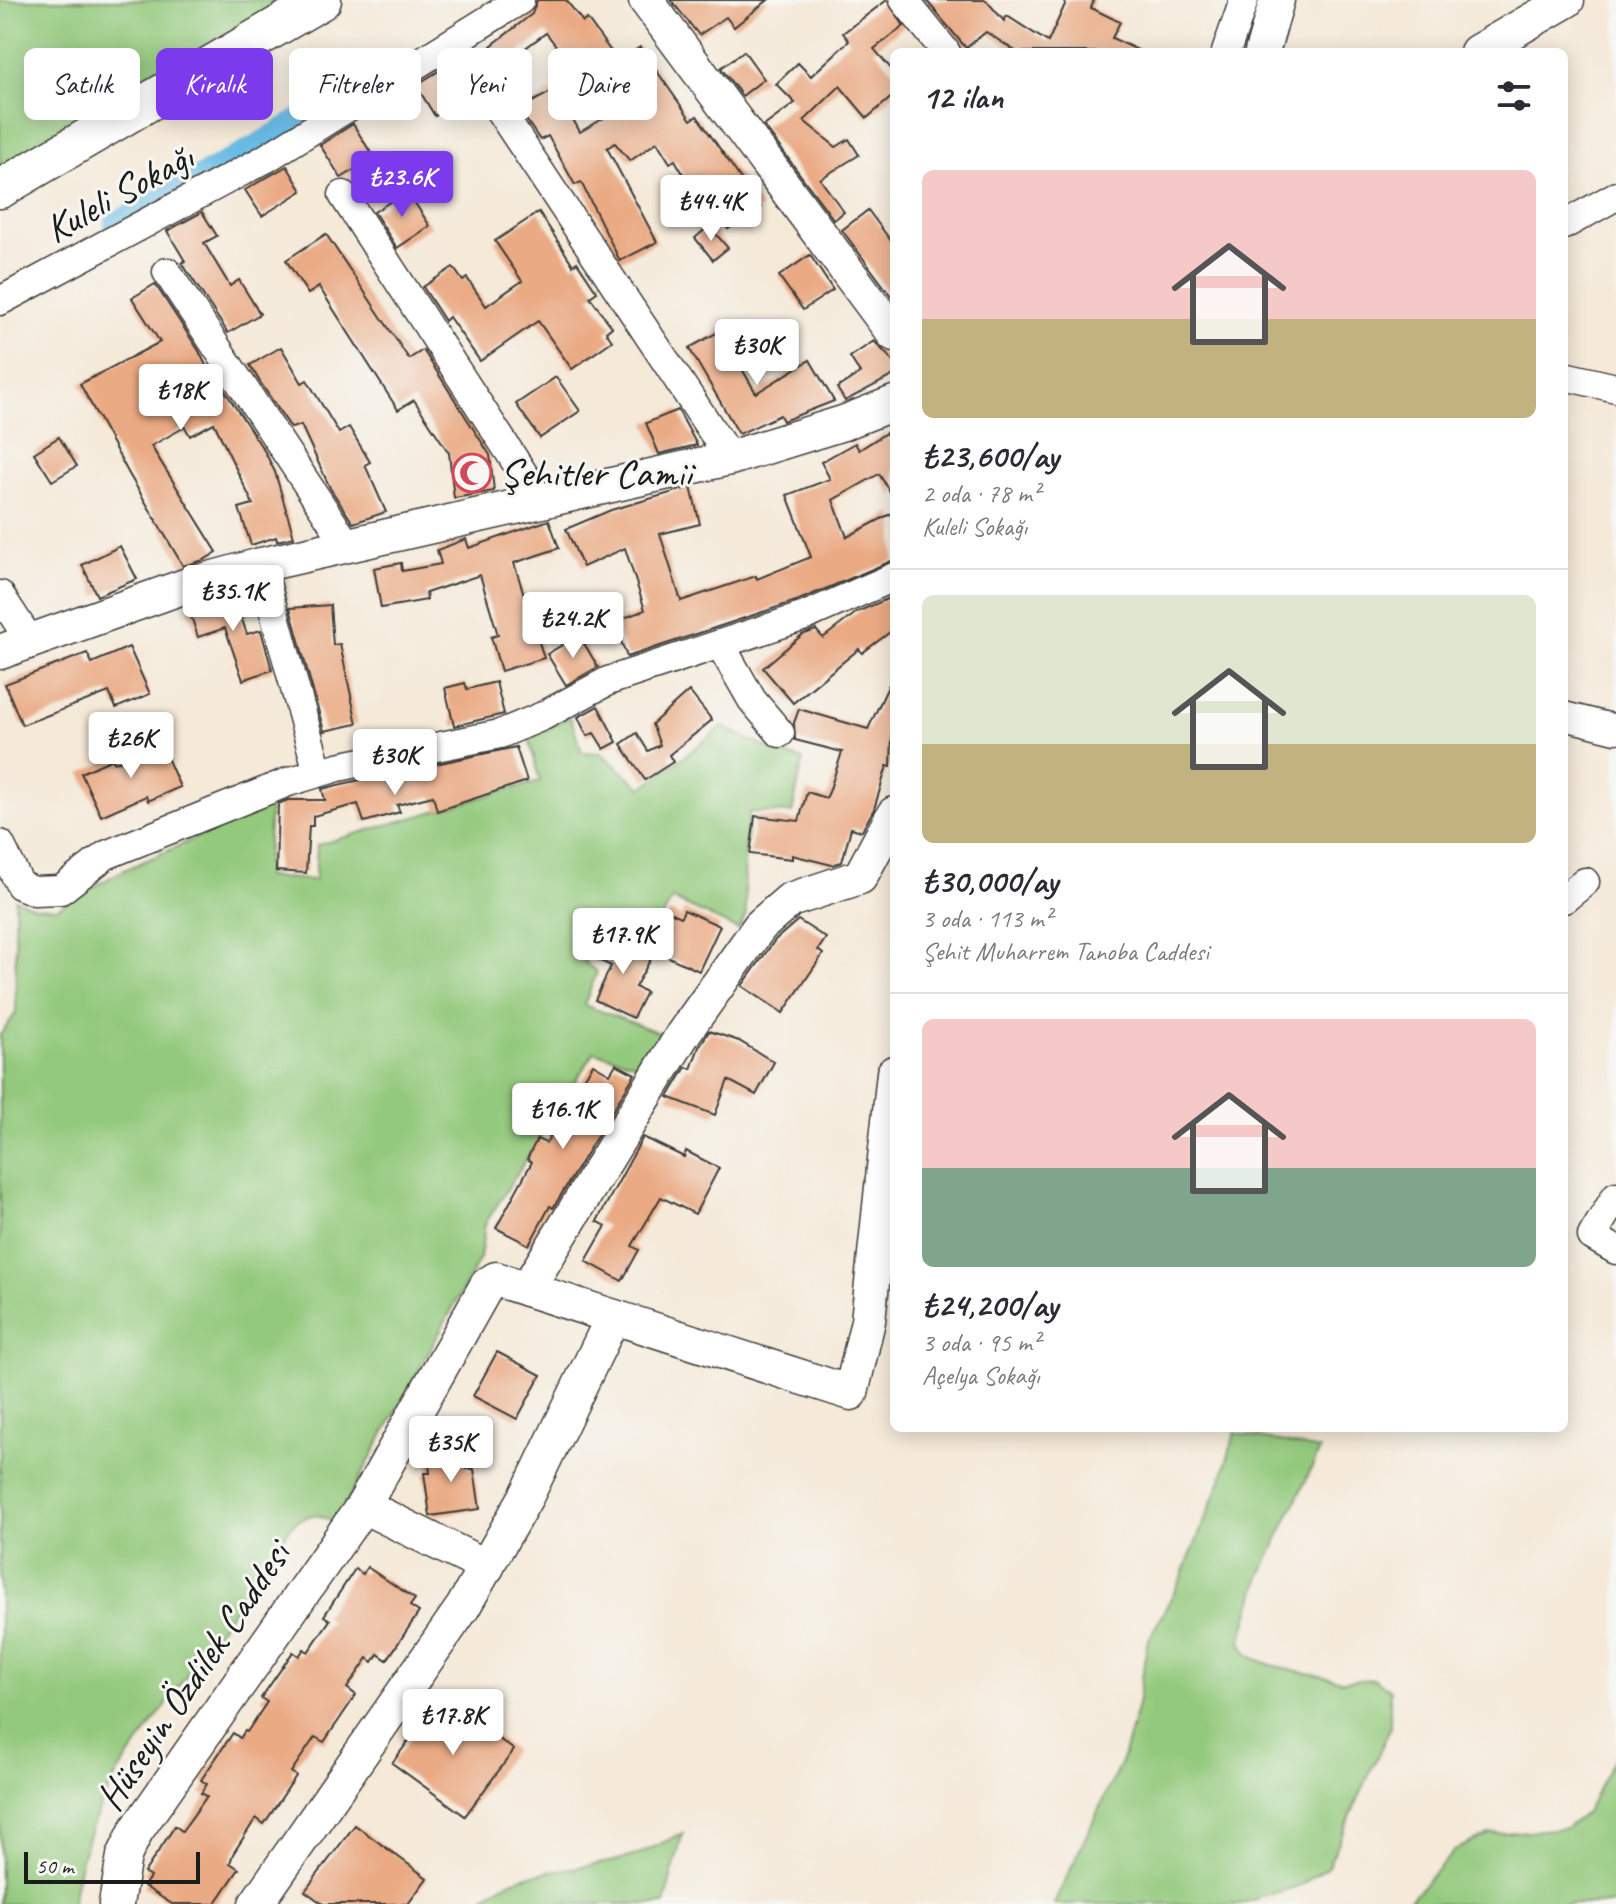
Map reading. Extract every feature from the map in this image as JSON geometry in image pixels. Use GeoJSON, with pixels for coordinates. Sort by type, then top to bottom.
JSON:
{"type":"FeatureCollection","features":[{"type":"Feature","properties":{"kind":"main road"},"geometry":{"type":"LineString","coordinates":[[0,189],[322,0]]}},
{"type":"Feature","properties":{"kind":"street","name":"Kuleli Sokağı"},"geometry":{"type":"LineString","coordinates":[[0,301],[265,159],[520,0]]}},
{"type":"Feature","properties":{"kind":"street"},"geometry":{"type":"LineString","coordinates":[[646,0],[890,329]]}},
{"type":"Feature","properties":{"kind":"street"},"geometry":{"type":"LineString","coordinates":[[904,0],[943,48]]}},
{"type":"Feature","properties":{"kind":"street"},"geometry":{"type":"LineString","coordinates":[[1227,48],[1244,0]]}},
{"type":"Feature","properties":{"kind":"street"},"geometry":{"type":"LineString","coordinates":[[1263,48],[1277,0]]}},
{"type":"Feature","properties":{"kind":"street"},"geometry":{"type":"LineString","coordinates":[[1484,48],[1567,0]]}},
{"type":"Feature","properties":{"kind":"street"},"geometry":{"type":"LineString","coordinates":[[506,120],[730,458]]}},
{"type":"Feature","properties":{"kind":"street"},"geometry":{"type":"LineString","coordinates":[[343,195],[541,501]]}},
{"type":"Feature","properties":{"kind":"street"},"geometry":{"type":"LineString","coordinates":[[1568,223],[1616,196]]}},
{"type":"Feature","properties":{"kind":"street"},"geometry":{"type":"LineString","coordinates":[[167,272],[348,546]]}},
{"type":"Feature","properties":{"kind":"street"},"geometry":{"type":"LineString","coordinates":[[1568,377],[1616,388]]}},
{"type":"Feature","properties":{"kind":"street"},"geometry":{"type":"LineString","coordinates":[[0,595],[15,646],[188,585],[261,565],[730,458],[843,423],[890,405]]}},
{"type":"Feature","properties":{"kind":"street"},"geometry":{"type":"LineString","coordinates":[[261,565],[318,772]]}},
{"type":"Feature","properties":{"kind":"street"},"geometry":{"type":"LineString","coordinates":[[0,844],[20,885],[49,893],[61,890],[106,855],[318,772],[500,734],[543,716],[608,681],[805,616],[890,579]]}},
{"type":"Feature","properties":{"kind":"street"},"geometry":{"type":"LineString","coordinates":[[720,644],[752,700],[780,733]]}},
{"type":"Feature","properties":{"kind":"street"},"geometry":{"type":"LineString","coordinates":[[1568,717],[1616,729]]}},
{"type":"Feature","properties":{"kind":"street"},"geometry":{"type":"LineString","coordinates":[[527,1289],[683,1034],[760,926],[790,900],[860,877],[890,821]]}},
{"type":"Feature","properties":{"kind":"street","name":"Hüseyin Özdilek Caddesi"},"geometry":{"type":"LineString","coordinates":[[116,1904],[124,1856],[136,1831],[363,1506],[487,1285],[496,1279],[851,1393],[868,1321],[890,1111]]}},
{"type":"Feature","properties":{"kind":"street"},"geometry":{"type":"LineString","coordinates":[[1616,1196],[1592,1236],[1616,1250]]}},
{"type":"Feature","properties":{"kind":"street"},"geometry":{"type":"LineString","coordinates":[[256,1904],[434,1649],[487,1567],[534,1481],[613,1317]]}},
{"type":"Feature","properties":{"kind":"street"},"geometry":{"type":"LineString","coordinates":[[363,1506],[487,1567]]}},
{"type":"Feature","properties":{"kind":"green space"},"geometry":{"type":"Polygon","coordinates":[[[0,0],[295,0],[212,48],[156,48],[156,80],[140,89],[140,48],[24,48],[24,120],[87,120],[0,170],[0,0]]]}},
{"type":"Feature","properties":{"kind":"green space"},"geometry":{"type":"Polygon","coordinates":[[[570,716],[582,752],[601,753],[642,788],[723,727],[771,750],[803,760],[792,813],[749,812],[744,863],[746,914],[739,930],[672,899],[649,942],[609,924],[584,962],[597,972],[584,1005],[663,1034],[646,1066],[594,1052],[485,1224],[480,1258],[335,1523],[314,1515],[293,1524],[117,1774],[88,1837],[72,1904],[0,1904],[0,1035],[16,1013],[15,899],[35,907],[57,908],[120,872],[270,805],[266,877],[315,880],[317,845],[540,781],[529,738],[570,716]]]}},
{"type":"Feature","properties":{"kind":"green space"},"geometry":{"type":"Polygon","coordinates":[[[1235,1433],[1320,1450],[1259,1579],[1241,1642],[1249,1656],[1271,1665],[1343,1681],[1375,1679],[1390,1690],[1390,1728],[1328,1866],[1301,1885],[1240,1904],[1054,1904],[1123,1758],[1138,1705],[1147,1643],[1181,1579],[1222,1478],[1235,1433]]]}},
{"type":"Feature","properties":{"kind":"green space"},"geometry":{"type":"Polygon","coordinates":[[[1616,1756],[1616,1904],[1406,1904],[1455,1850],[1489,1834],[1567,1828],[1586,1812],[1616,1756]]]}},
{"type":"Feature","properties":{"kind":"green space"},"geometry":{"type":"Polygon","coordinates":[[[683,1833],[664,1904],[479,1904],[507,1883],[546,1872],[626,1858],[683,1833]]]}},
{"type":"Feature","properties":{"kind":"building"},"geometry":{"type":"Polygon","coordinates":[[[537,0],[566,0],[583,22],[587,19],[608,48],[558,48],[546,33],[526,48],[491,46],[532,14],[537,0]]]}},
{"type":"Feature","properties":{"kind":"building"},"geometry":{"type":"Polygon","coordinates":[[[671,0],[768,0],[734,27],[726,17],[699,35],[671,0]]]}},
{"type":"Feature","properties":{"kind":"building"},"geometry":{"type":"Polygon","coordinates":[[[887,0],[904,26],[874,49],[890,67],[890,98],[867,118],[840,86],[804,121],[836,147],[849,139],[859,155],[820,179],[844,212],[834,220],[764,126],[795,103],[776,84],[798,63],[811,76],[849,41],[843,33],[887,0]]]}},
{"type":"Feature","properties":{"kind":"building"},"geometry":{"type":"Polygon","coordinates":[[[926,0],[986,0],[1004,21],[1007,16],[1048,42],[1067,0],[1094,0],[1091,8],[1120,22],[1112,38],[1133,48],[1011,48],[986,32],[966,48],[926,0]]]}},
{"type":"Feature","properties":{"kind":"building"},"geometry":{"type":"Polygon","coordinates":[[[744,51],[764,79],[742,96],[721,68],[744,51]]]}},
{"type":"Feature","properties":{"kind":"building"},"geometry":{"type":"Polygon","coordinates":[[[657,71],[691,120],[697,116],[761,208],[728,229],[701,187],[694,192],[675,160],[670,163],[657,142],[630,161],[615,143],[607,148],[657,242],[620,261],[581,182],[575,185],[548,136],[540,140],[526,120],[532,120],[532,102],[548,93],[548,120],[573,120],[580,132],[601,120],[657,120],[657,71]]]}},
{"type":"Feature","properties":{"kind":"building"},"geometry":{"type":"Polygon","coordinates":[[[437,72],[435,116],[421,93],[421,82],[437,72]]]}},
{"type":"Feature","properties":{"kind":"building"},"geometry":{"type":"Polygon","coordinates":[[[353,124],[374,158],[341,178],[320,145],[353,124]]]}},
{"type":"Feature","properties":{"kind":"building"},"geometry":{"type":"Polygon","coordinates":[[[287,166],[302,191],[262,216],[245,190],[287,166]]]}},
{"type":"Feature","properties":{"kind":"building"},"geometry":{"type":"Polygon","coordinates":[[[407,191],[430,226],[397,248],[374,212],[407,191]]]}},
{"type":"Feature","properties":{"kind":"building"},"geometry":{"type":"Polygon","coordinates":[[[868,210],[890,240],[890,295],[842,230],[868,210]]]}},
{"type":"Feature","properties":{"kind":"building"},"geometry":{"type":"Polygon","coordinates":[[[202,212],[217,236],[204,243],[230,286],[239,280],[260,314],[228,333],[182,263],[185,261],[167,231],[202,212]]]}},
{"type":"Feature","properties":{"kind":"building"},"geometry":{"type":"Polygon","coordinates":[[[539,212],[573,265],[577,262],[597,292],[590,297],[612,327],[606,332],[612,341],[572,369],[538,321],[480,361],[449,317],[445,321],[423,287],[453,267],[463,281],[467,278],[486,306],[522,281],[495,241],[539,212]]]}},
{"type":"Feature","properties":{"kind":"building"},"geometry":{"type":"Polygon","coordinates":[[[709,226],[728,248],[713,260],[695,238],[709,226]]]}},
{"type":"Feature","properties":{"kind":"building"},"geometry":{"type":"Polygon","coordinates":[[[326,234],[409,359],[423,350],[490,455],[494,491],[454,498],[449,453],[414,400],[398,410],[319,287],[308,294],[286,260],[326,234]]]}},
{"type":"Feature","properties":{"kind":"building"},"geometry":{"type":"Polygon","coordinates":[[[810,255],[833,290],[803,310],[779,276],[810,255]]]}},
{"type":"Feature","properties":{"kind":"building"},"geometry":{"type":"Polygon","coordinates":[[[155,284],[199,351],[215,384],[219,382],[265,452],[275,472],[294,537],[277,541],[276,537],[251,545],[239,508],[253,504],[214,423],[190,436],[185,427],[151,446],[217,552],[204,560],[183,566],[129,474],[80,384],[160,342],[132,298],[155,284]]]}},
{"type":"Feature","properties":{"kind":"building"},"geometry":{"type":"Polygon","coordinates":[[[720,331],[756,393],[810,360],[834,401],[783,421],[780,415],[739,434],[689,348],[720,331]]]}},
{"type":"Feature","properties":{"kind":"building"},"geometry":{"type":"Polygon","coordinates":[[[874,341],[890,358],[890,377],[845,401],[837,388],[860,373],[850,357],[874,341]]]}},
{"type":"Feature","properties":{"kind":"building"},"geometry":{"type":"Polygon","coordinates":[[[281,347],[302,383],[307,380],[339,433],[349,427],[370,462],[365,465],[386,512],[353,523],[330,488],[301,425],[291,428],[260,382],[250,365],[281,347]]]}},
{"type":"Feature","properties":{"kind":"building"},"geometry":{"type":"Polygon","coordinates":[[[556,377],[580,411],[540,438],[516,404],[556,377]]]}},
{"type":"Feature","properties":{"kind":"building"},"geometry":{"type":"Polygon","coordinates":[[[678,410],[697,445],[659,454],[646,423],[678,410]]]}},
{"type":"Feature","properties":{"kind":"building"},"geometry":{"type":"Polygon","coordinates":[[[886,433],[890,440],[890,492],[879,474],[833,500],[847,537],[890,514],[890,562],[799,600],[627,657],[614,622],[645,610],[625,548],[583,567],[566,529],[611,510],[691,487],[700,524],[660,534],[681,601],[756,576],[757,579],[811,557],[787,495],[830,479],[821,462],[855,443],[859,450],[886,433]]]}},
{"type":"Feature","properties":{"kind":"building"},"geometry":{"type":"Polygon","coordinates":[[[59,437],[77,466],[52,481],[34,453],[59,437]]]}},
{"type":"Feature","properties":{"kind":"building"},"geometry":{"type":"Polygon","coordinates":[[[549,520],[559,548],[514,563],[544,658],[501,671],[491,637],[498,635],[480,575],[426,593],[427,600],[381,608],[374,568],[401,563],[402,571],[441,564],[437,550],[466,539],[469,548],[549,520]]]}},
{"type":"Feature","properties":{"kind":"building"},"geometry":{"type":"Polygon","coordinates":[[[120,546],[137,579],[97,596],[82,565],[120,546]]]}},
{"type":"Feature","properties":{"kind":"building"},"geometry":{"type":"Polygon","coordinates":[[[233,593],[247,634],[261,630],[272,670],[243,680],[225,628],[198,637],[189,610],[189,606],[233,593]]]}},
{"type":"Feature","properties":{"kind":"building"},"geometry":{"type":"Polygon","coordinates":[[[890,598],[890,632],[862,653],[859,649],[793,703],[763,668],[802,635],[816,630],[823,638],[857,612],[890,598]]]}},
{"type":"Feature","properties":{"kind":"building"},"geometry":{"type":"Polygon","coordinates":[[[330,605],[333,645],[340,644],[357,724],[324,731],[290,608],[330,605]]]}},
{"type":"Feature","properties":{"kind":"building"},"geometry":{"type":"Polygon","coordinates":[[[579,635],[598,667],[566,685],[547,654],[579,635]]]}},
{"type":"Feature","properties":{"kind":"building"},"geometry":{"type":"Polygon","coordinates":[[[129,647],[150,694],[116,708],[109,692],[22,725],[5,684],[87,653],[92,663],[129,647]]]}},
{"type":"Feature","properties":{"kind":"building"},"geometry":{"type":"Polygon","coordinates":[[[496,682],[504,714],[454,726],[445,688],[465,683],[467,689],[496,682]]]}},
{"type":"Feature","properties":{"kind":"building"},"geometry":{"type":"Polygon","coordinates":[[[890,682],[890,767],[887,766],[874,809],[862,831],[851,828],[842,862],[832,865],[792,855],[792,859],[750,854],[755,816],[799,821],[807,792],[826,798],[829,792],[842,752],[795,740],[794,723],[799,709],[868,729],[890,682]]]}},
{"type":"Feature","properties":{"kind":"building"},"geometry":{"type":"Polygon","coordinates":[[[689,691],[712,720],[669,755],[673,762],[645,780],[621,744],[637,733],[648,751],[660,745],[652,724],[689,691]]]}},
{"type":"Feature","properties":{"kind":"building"},"geometry":{"type":"Polygon","coordinates":[[[598,706],[617,742],[604,749],[594,733],[587,736],[578,717],[598,706]]]}},
{"type":"Feature","properties":{"kind":"building"},"geometry":{"type":"Polygon","coordinates":[[[161,744],[180,787],[148,801],[146,796],[101,816],[81,773],[112,759],[114,763],[161,744]]]}},
{"type":"Feature","properties":{"kind":"building"},"geometry":{"type":"Polygon","coordinates":[[[516,747],[527,781],[437,811],[433,796],[397,805],[400,812],[364,822],[358,804],[313,816],[313,826],[309,826],[306,873],[276,871],[278,804],[288,800],[325,800],[322,789],[516,747]]]}},
{"type":"Feature","properties":{"kind":"building"},"geometry":{"type":"Polygon","coordinates":[[[684,910],[720,926],[699,971],[653,950],[670,912],[681,917],[684,910]]]}},
{"type":"Feature","properties":{"kind":"building"},"geometry":{"type":"Polygon","coordinates":[[[798,920],[826,938],[818,950],[823,954],[783,1013],[742,986],[775,940],[798,920]]]}},
{"type":"Feature","properties":{"kind":"building"},"geometry":{"type":"Polygon","coordinates":[[[612,934],[652,957],[635,987],[646,992],[633,1018],[595,1000],[611,966],[597,959],[612,934]]]}},
{"type":"Feature","properties":{"kind":"building"},"geometry":{"type":"Polygon","coordinates":[[[709,1031],[739,1041],[774,1062],[756,1095],[728,1080],[715,1115],[668,1097],[686,1067],[691,1069],[709,1031]]]}},
{"type":"Feature","properties":{"kind":"building"},"geometry":{"type":"Polygon","coordinates":[[[593,1064],[610,1074],[616,1064],[635,1074],[553,1208],[550,1206],[529,1245],[496,1228],[532,1162],[527,1159],[537,1139],[546,1143],[593,1064]]]}},
{"type":"Feature","properties":{"kind":"building"},"geometry":{"type":"Polygon","coordinates":[[[643,1137],[684,1157],[686,1151],[719,1168],[695,1214],[661,1197],[632,1246],[639,1250],[622,1281],[586,1261],[606,1226],[597,1221],[643,1137]]]}},
{"type":"Feature","properties":{"kind":"building"},"geometry":{"type":"Polygon","coordinates":[[[497,1352],[541,1375],[517,1419],[473,1396],[497,1352]]]}},
{"type":"Feature","properties":{"kind":"building"},"geometry":{"type":"Polygon","coordinates":[[[465,1450],[467,1469],[474,1469],[480,1509],[430,1516],[424,1473],[430,1473],[428,1455],[465,1450]]]}},
{"type":"Feature","properties":{"kind":"building"},"geometry":{"type":"Polygon","coordinates":[[[367,1567],[415,1599],[410,1606],[419,1612],[387,1660],[378,1654],[373,1662],[368,1658],[347,1688],[356,1695],[324,1742],[315,1737],[291,1772],[296,1776],[264,1824],[256,1818],[230,1863],[239,1869],[215,1904],[172,1904],[144,1886],[150,1877],[144,1873],[175,1826],[182,1831],[207,1796],[201,1793],[207,1784],[201,1780],[233,1733],[240,1738],[247,1732],[267,1702],[261,1698],[293,1652],[299,1656],[304,1649],[308,1652],[330,1620],[324,1616],[355,1569],[363,1574],[367,1567]]]}},
{"type":"Feature","properties":{"kind":"building"},"geometry":{"type":"Polygon","coordinates":[[[442,1697],[514,1750],[465,1816],[392,1763],[442,1697]]]}},
{"type":"Feature","properties":{"kind":"building"},"geometry":{"type":"Polygon","coordinates":[[[355,1825],[427,1878],[408,1904],[323,1904],[305,1891],[355,1825]]]}},
{"type":"Feature","properties":{"kind":"waterway"},"geometry":{"type":"LineString","coordinates":[[116,224],[300,120]]}},
{"type":"Feature","properties":{"kind":"place","name":"Şehitler Camii"},"geometry":{"type":"Point","coordinates":[472,473]}}]}
